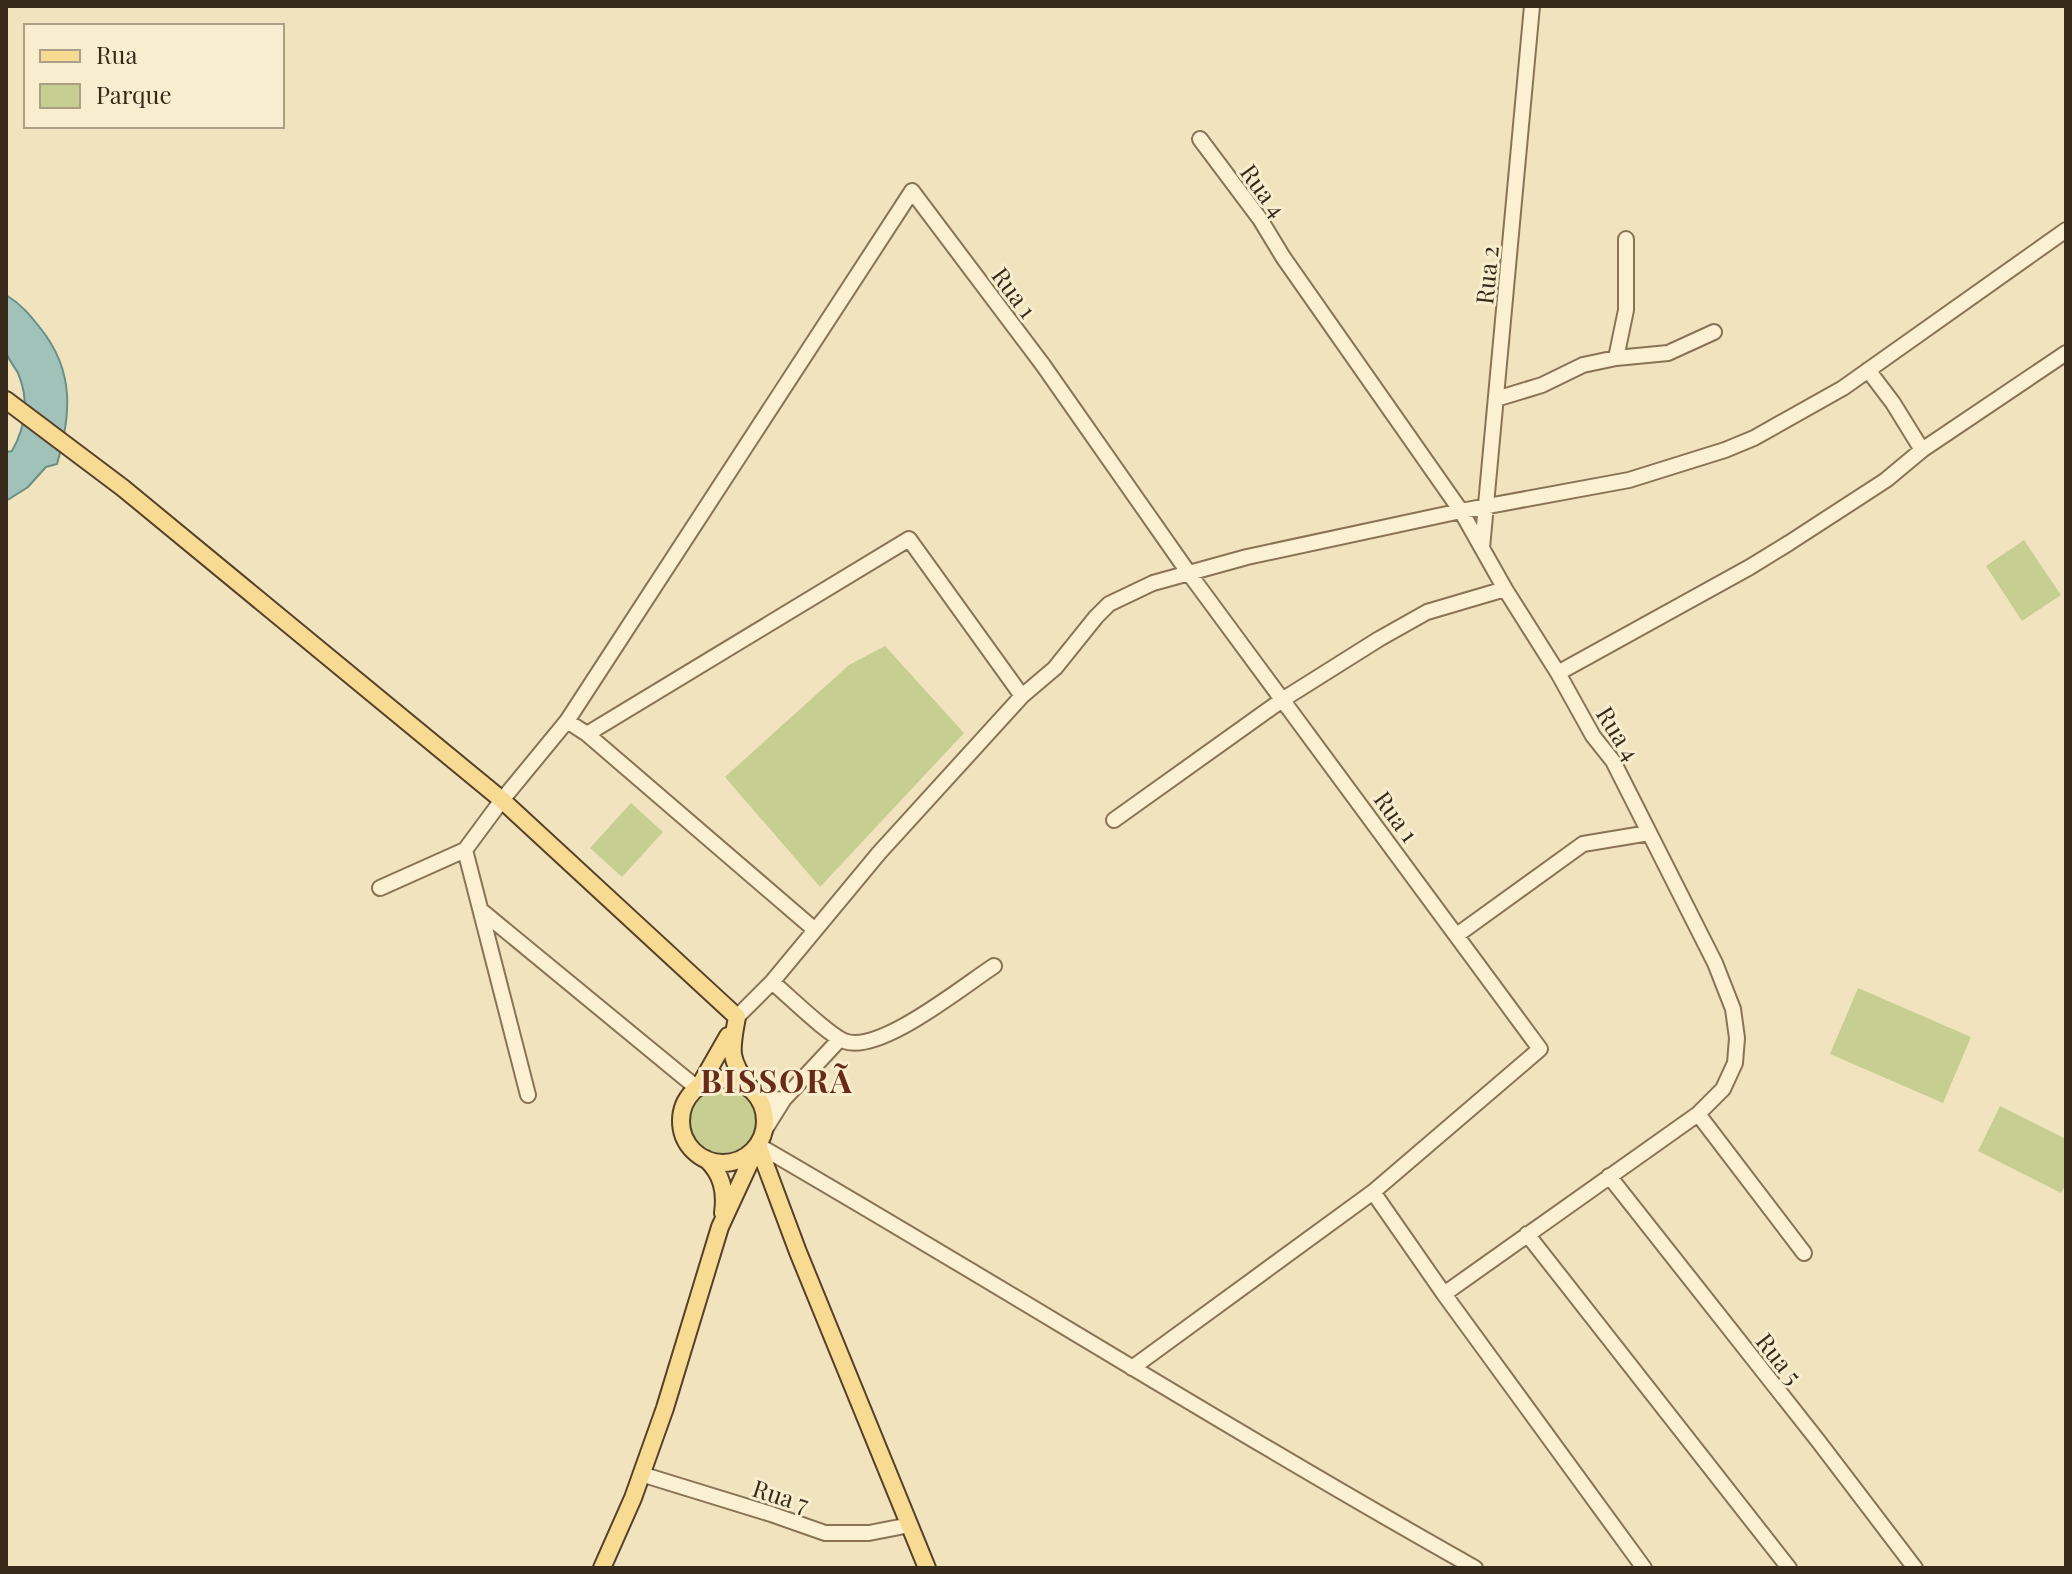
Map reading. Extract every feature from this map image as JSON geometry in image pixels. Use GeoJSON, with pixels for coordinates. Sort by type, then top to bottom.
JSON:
{"type":"FeatureCollection","features":[{"type":"Feature","properties":{"kind":"main road"},"geometry":{"type":"LineString","coordinates":[[13,405],[123,488],[502,800],[737,1017]]}},
{"type":"Feature","properties":{"kind":"main road"},"geometry":{"type":"LineString","coordinates":[[720,1227],[724,1188],[717,1171],[687,1143],[681,1125],[684,1105],[721,1053],[737,1017]]}},
{"type":"Feature","properties":{"kind":"main road"},"geometry":{"type":"LineString","coordinates":[[602,1568],[633,1498],[665,1408],[720,1227],[761,1138],[765,1115],[754,1092],[732,1061],[737,1017]]}},
{"type":"Feature","properties":{"kind":"main road"},"geometry":{"type":"LineString","coordinates":[[698,1087],[724,1078],[741,1082],[754,1092]]}},
{"type":"Feature","properties":{"kind":"main road"},"geometry":{"type":"LineString","coordinates":[[706,1159],[721,1163],[736,1162],[752,1152],[761,1138]]}},
{"type":"Feature","properties":{"kind":"main road"},"geometry":{"type":"LineString","coordinates":[[761,1138],[798,1252],[927,1568]]}},
{"type":"Feature","properties":{"kind":"street","name":"Rua 2"},"geometry":{"type":"LineString","coordinates":[[1482,548],[1532,6]]}},
{"type":"Feature","properties":{"kind":"street","name":"Rua 4"},"geometry":{"type":"LineString","coordinates":[[1200,139],[1260,219],[1283,257],[1461,511],[1593,736],[1613,761],[1715,963],[1733,1009],[1737,1038],[1735,1063],[1723,1089],[1698,1114],[1444,1294]]}},
{"type":"Feature","properties":{"kind":"street","name":"Rua 1"},"geometry":{"type":"LineString","coordinates":[[567,721],[912,191],[1043,365],[1188,572],[1540,1049],[1373,1192],[1132,1368]]}},
{"type":"Feature","properties":{"kind":"street"},"geometry":{"type":"LineString","coordinates":[[737,1017],[772,982],[879,853],[1022,696],[1055,668],[1109,604],[1153,583],[1188,572],[1461,511],[1629,480],[1725,450],[1792,418],[1868,370],[2066,230]]}},
{"type":"Feature","properties":{"kind":"street"},"geometry":{"type":"LineString","coordinates":[[1616,358],[1626,310],[1626,239]]}},
{"type":"Feature","properties":{"kind":"street"},"geometry":{"type":"LineString","coordinates":[[1496,399],[1542,385],[1583,365],[1668,353],[1714,332]]}},
{"type":"Feature","properties":{"kind":"street"},"geometry":{"type":"LineString","coordinates":[[1558,673],[1750,567],[1886,480],[1922,450],[2066,353]]}},
{"type":"Feature","properties":{"kind":"street"},"geometry":{"type":"LineString","coordinates":[[1868,370],[1922,450]]}},
{"type":"Feature","properties":{"kind":"street"},"geometry":{"type":"LineString","coordinates":[[587,734],[909,539],[1022,696]]}},
{"type":"Feature","properties":{"kind":"street"},"geometry":{"type":"LineString","coordinates":[[1114,820],[1282,700],[1427,612],[1505,589]]}},
{"type":"Feature","properties":{"kind":"street"},"geometry":{"type":"LineString","coordinates":[[380,888],[465,850],[567,721],[587,734],[815,930]]}},
{"type":"Feature","properties":{"kind":"street"},"geometry":{"type":"LineString","coordinates":[[1457,935],[1583,844],[1649,833]]}},
{"type":"Feature","properties":{"kind":"street"},"geometry":{"type":"LineString","coordinates":[[465,850],[528,1095]]}},
{"type":"Feature","properties":{"kind":"street"},"geometry":{"type":"LineString","coordinates":[[483,912],[698,1087]]}},
{"type":"Feature","properties":{"kind":"street"},"geometry":{"type":"LineString","coordinates":[[772,982],[840,1039],[860,1043],[894,1033],[994,966]]}},
{"type":"Feature","properties":{"kind":"street"},"geometry":{"type":"LineString","coordinates":[[840,1039],[784,1099],[761,1138],[1132,1368],[1314,1477],[1475,1568]]}},
{"type":"Feature","properties":{"kind":"street"},"geometry":{"type":"LineString","coordinates":[[754,1092],[770,1100],[784,1099]]}},
{"type":"Feature","properties":{"kind":"street"},"geometry":{"type":"LineString","coordinates":[[1698,1114],[1804,1253]]}},
{"type":"Feature","properties":{"kind":"street","name":"Rua 5"},"geometry":{"type":"LineString","coordinates":[[1609,1176],[1915,1568]]}},
{"type":"Feature","properties":{"kind":"street"},"geometry":{"type":"LineString","coordinates":[[1373,1192],[1644,1568]]}},
{"type":"Feature","properties":{"kind":"street"},"geometry":{"type":"LineString","coordinates":[[1527,1234],[1789,1568]]}},
{"type":"Feature","properties":{"kind":"street","name":"Rua 7"},"geometry":{"type":"LineString","coordinates":[[641,1474],[825,1533],[849,1535],[910,1525]]}},
{"type":"Feature","properties":{"kind":"green space"},"geometry":{"type":"Polygon","coordinates":[[[2024,540],[2061,595],[2022,621],[1986,566],[2024,540]]]}},
{"type":"Feature","properties":{"kind":"green space"},"geometry":{"type":"Polygon","coordinates":[[[885,646],[964,733],[820,887],[725,777],[849,665],[885,646]]]}},
{"type":"Feature","properties":{"kind":"green space"},"geometry":{"type":"Polygon","coordinates":[[[631,803],[663,832],[622,877],[590,848],[631,803]]]}},
{"type":"Feature","properties":{"kind":"green space"},"geometry":{"type":"Polygon","coordinates":[[[1858,988],[1971,1037],[1943,1103],[1830,1054],[1858,988]]]}},
{"type":"Feature","properties":{"kind":"green space"},"geometry":{"type":"Polygon","coordinates":[[[716,1087],[730,1087],[742,1092],[752,1102],[757,1121],[752,1140],[742,1150],[730,1155],[716,1155],[704,1150],[694,1140],[689,1128],[689,1114],[694,1102],[704,1092],[716,1087]]]}},
{"type":"Feature","properties":{"kind":"green space"},"geometry":{"type":"Polygon","coordinates":[[[2000,1106],[2066,1139],[2066,1184],[2061,1193],[1978,1151],[2000,1106]]]}},
{"type":"Feature","properties":{"kind":"water"},"geometry":{"type":"Polygon","coordinates":[[[6,295],[29,314],[52,345],[65,378],[67,411],[57,464],[46,467],[28,487],[6,501],[6,452],[12,451],[20,432],[25,403],[18,373],[6,351],[6,295]]]}},
{"type":"Feature","properties":{"kind":"district","name":"BISSORÃ"},"geometry":{"type":"Point","coordinates":[777,1079]}}]}
